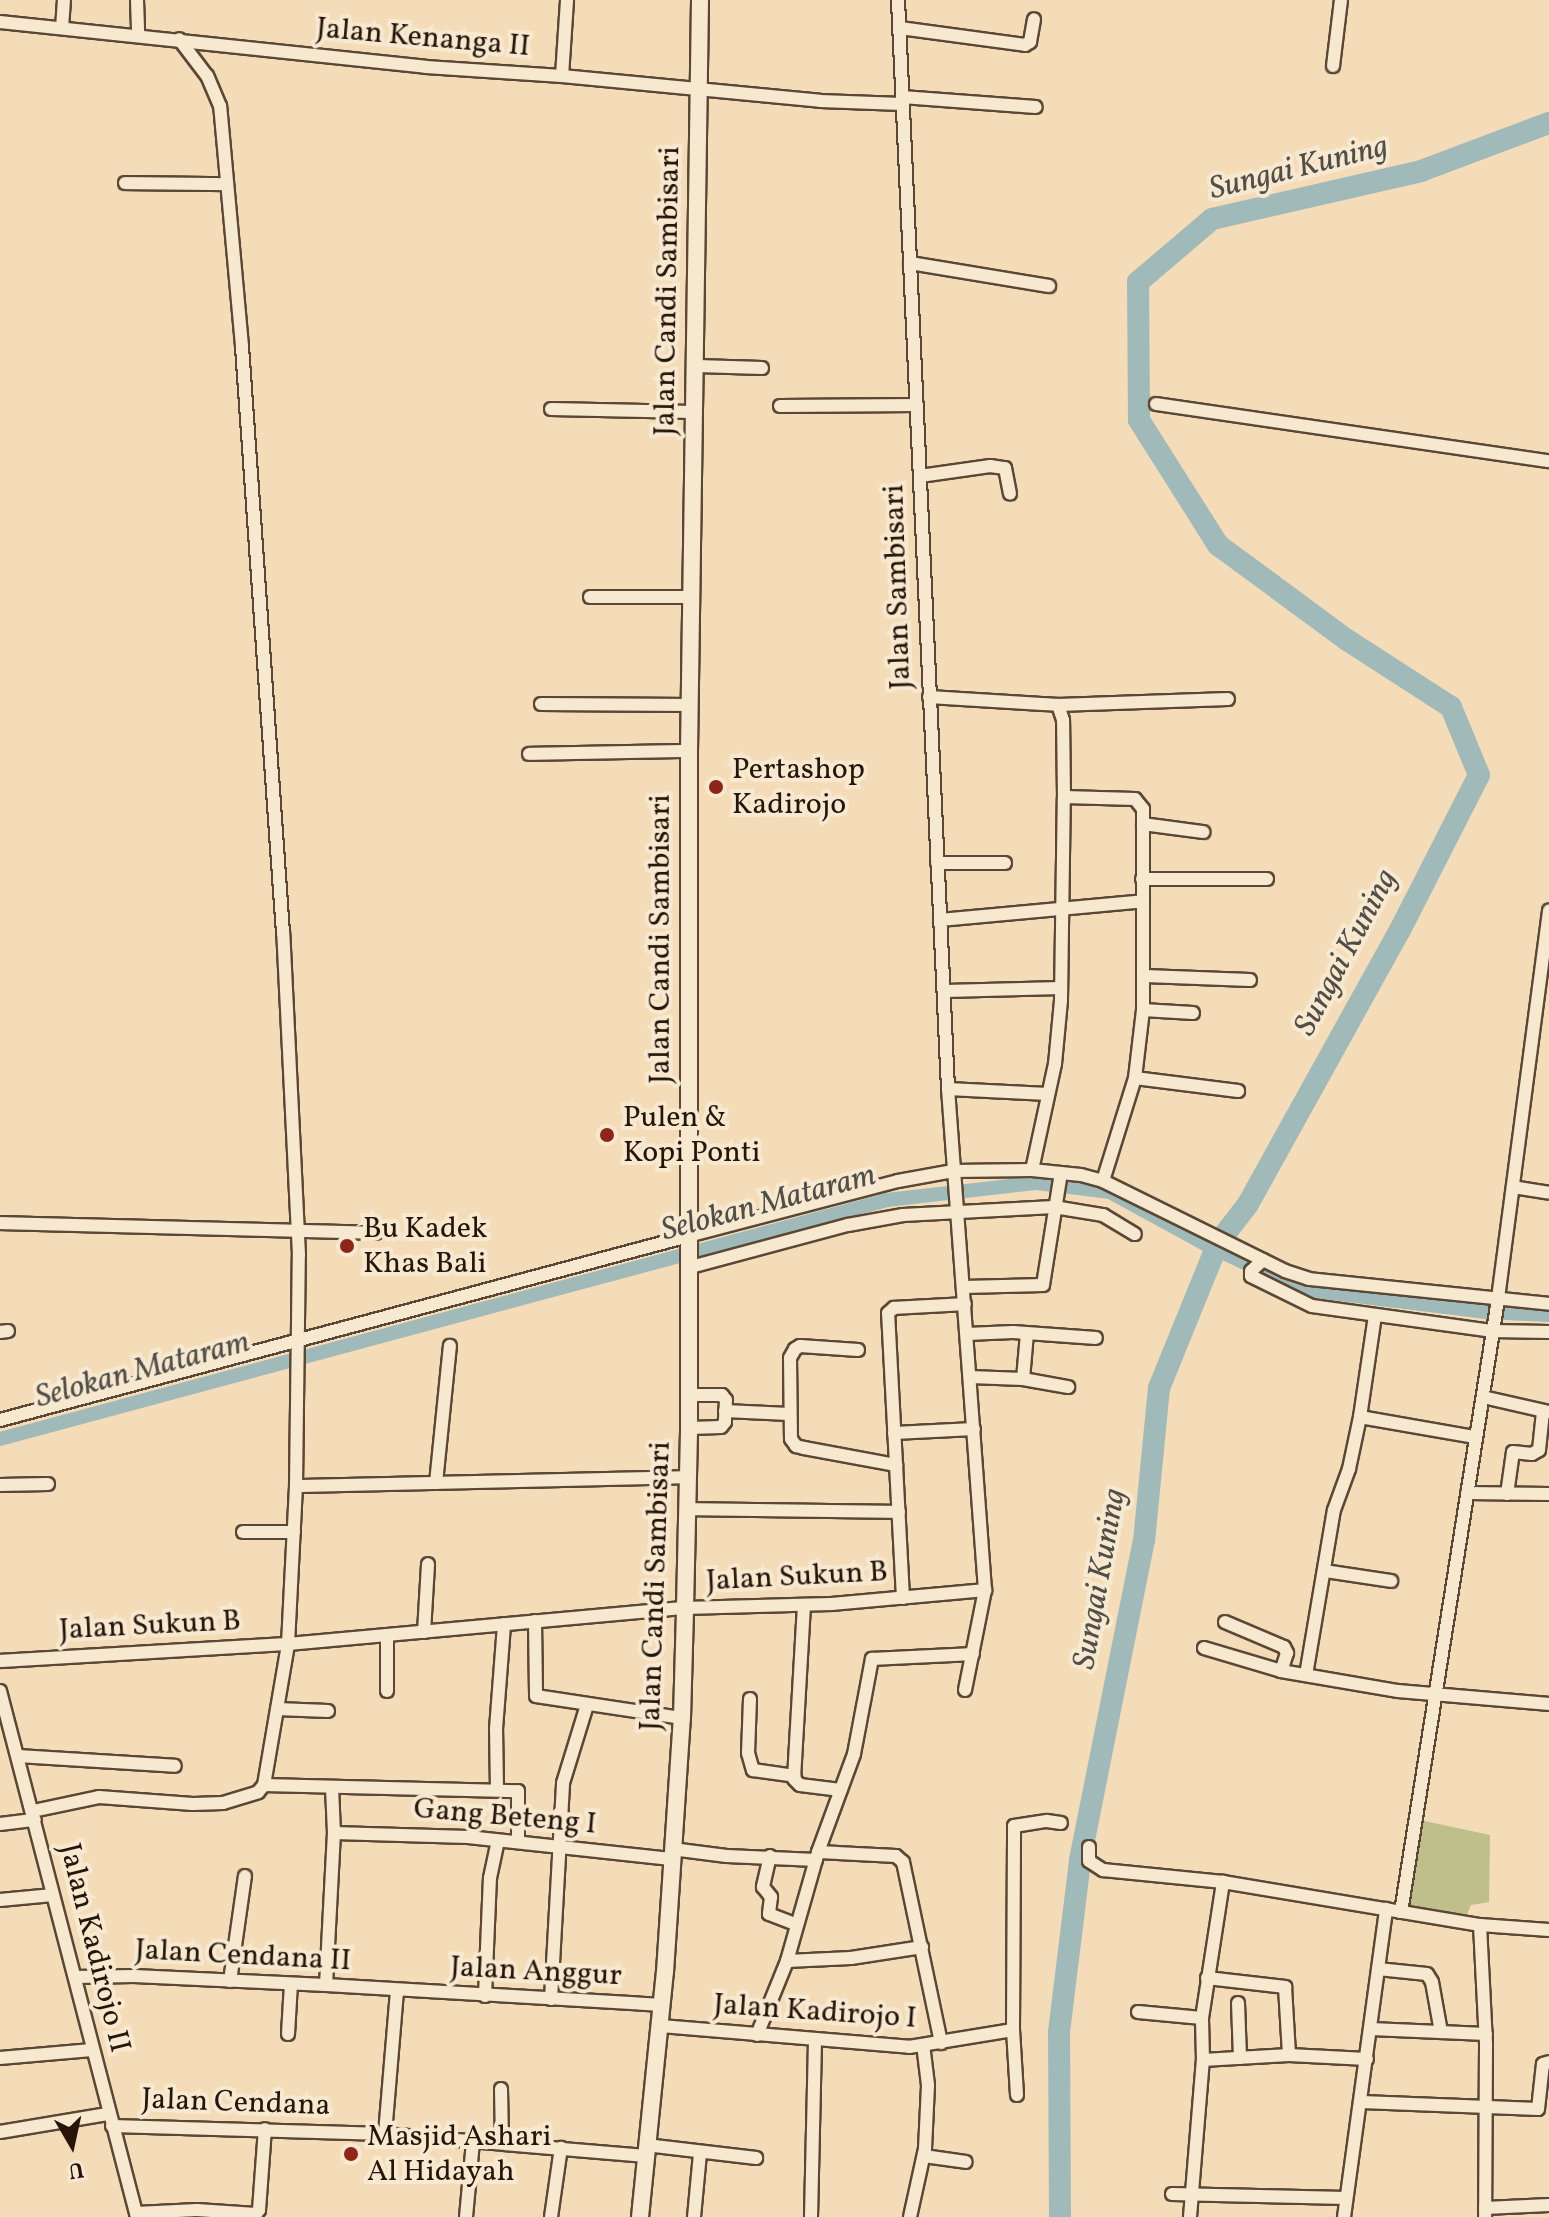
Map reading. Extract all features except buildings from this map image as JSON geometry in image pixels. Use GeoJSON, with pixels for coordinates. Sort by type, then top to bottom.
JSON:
{"type":"FeatureCollection","features":[{"type":"Feature","properties":{"kind":"street"},"geometry":{"type":"LineString","coordinates":[[62,28],[64,0]]}},
{"type":"Feature","properties":{"kind":"street"},"geometry":{"type":"LineString","coordinates":[[137,0],[138,36]]}},
{"type":"Feature","properties":{"kind":"street"},"geometry":{"type":"LineString","coordinates":[[562,76],[567,0]]}},
{"type":"Feature","properties":{"kind":"street","name":"Jalan Candi Sambisari"},"geometry":{"type":"LineString","coordinates":[[640,2217],[661,2026],[682,1718],[685,1608],[689,1428],[689,751],[700,0]]}},
{"type":"Feature","properties":{"kind":"street","name":"Jalan Sambisari"},"geometry":{"type":"LineString","coordinates":[[898,0],[954,1176]]}},
{"type":"Feature","properties":{"kind":"street"},"geometry":{"type":"LineString","coordinates":[[1333,66],[1341,0]]}},
{"type":"Feature","properties":{"kind":"street"},"geometry":{"type":"LineString","coordinates":[[900,28],[1025,45],[1030,42],[1034,19]]}},
{"type":"Feature","properties":{"kind":"street","name":"Jalan Kenanga II"},"geometry":{"type":"LineString","coordinates":[[0,22],[426,67],[562,76],[698,91],[1036,107]]}},
{"type":"Feature","properties":{"kind":"street"},"geometry":{"type":"LineString","coordinates":[[0,1824],[99,1797],[193,1804],[223,1803],[252,1795],[264,1785],[288,1644],[296,1486],[299,1233],[281,902],[242,346],[220,106],[215,90],[179,39]]}},
{"type":"Feature","properties":{"kind":"street"},"geometry":{"type":"LineString","coordinates":[[125,183],[227,184]]}},
{"type":"Feature","properties":{"kind":"street"},"geometry":{"type":"LineString","coordinates":[[910,263],[1049,286]]}},
{"type":"Feature","properties":{"kind":"street"},"geometry":{"type":"LineString","coordinates":[[697,366],[762,368]]}},
{"type":"Feature","properties":{"kind":"street"},"geometry":{"type":"LineString","coordinates":[[1156,404],[1549,461]]}},
{"type":"Feature","properties":{"kind":"street"},"geometry":{"type":"LineString","coordinates":[[780,406],[917,405]]}},
{"type":"Feature","properties":{"kind":"street"},"geometry":{"type":"LineString","coordinates":[[551,409],[693,412]]}},
{"type":"Feature","properties":{"kind":"street"},"geometry":{"type":"LineString","coordinates":[[920,476],[990,466],[1005,468],[1010,494]]}},
{"type":"Feature","properties":{"kind":"street"},"geometry":{"type":"LineString","coordinates":[[590,597],[693,597]]}},
{"type":"Feature","properties":{"kind":"street"},"geometry":{"type":"LineString","coordinates":[[929,697],[1058,705],[1228,699]]}},
{"type":"Feature","properties":{"kind":"street"},"geometry":{"type":"LineString","coordinates":[[541,704],[691,705]]}},
{"type":"Feature","properties":{"kind":"street"},"geometry":{"type":"LineString","coordinates":[[1032,1170],[1055,1064],[1061,988],[1064,797],[1063,720],[1058,705]]}},
{"type":"Feature","properties":{"kind":"street"},"geometry":{"type":"LineString","coordinates":[[529,754],[689,751]]}},
{"type":"Feature","properties":{"kind":"street"},"geometry":{"type":"LineString","coordinates":[[1064,797],[1135,799],[1142,804],[1143,1010],[1135,1078],[1103,1181]]}},
{"type":"Feature","properties":{"kind":"street"},"geometry":{"type":"LineString","coordinates":[[1143,824],[1203,832]]}},
{"type":"Feature","properties":{"kind":"street"},"geometry":{"type":"LineString","coordinates":[[937,863],[1005,863]]}},
{"type":"Feature","properties":{"kind":"street"},"geometry":{"type":"LineString","coordinates":[[1142,879],[1267,879]]}},
{"type":"Feature","properties":{"kind":"street"},"geometry":{"type":"LineString","coordinates":[[940,920],[1063,911],[1143,901]]}},
{"type":"Feature","properties":{"kind":"street"},"geometry":{"type":"LineString","coordinates":[[1401,1912],[1498,1303],[1549,910]]}},
{"type":"Feature","properties":{"kind":"street"},"geometry":{"type":"LineString","coordinates":[[1145,976],[1250,980]]}},
{"type":"Feature","properties":{"kind":"street"},"geometry":{"type":"LineString","coordinates":[[945,991],[1061,988]]}},
{"type":"Feature","properties":{"kind":"street"},"geometry":{"type":"LineString","coordinates":[[1143,1010],[1193,1013]]}},
{"type":"Feature","properties":{"kind":"street"},"geometry":{"type":"LineString","coordinates":[[1135,1078],[1238,1091]]}},
{"type":"Feature","properties":{"kind":"street"},"geometry":{"type":"LineString","coordinates":[[948,1089],[1048,1094]]}},
{"type":"Feature","properties":{"kind":"street"},"geometry":{"type":"LineString","coordinates":[[0,1420],[296,1346],[898,1181],[1032,1170],[1103,1181],[1198,1228],[1257,1263],[1309,1279],[1498,1303],[1549,1304]]}},
{"type":"Feature","properties":{"kind":"street"},"geometry":{"type":"LineString","coordinates":[[964,1287],[1043,1285],[1060,1175]]}},
{"type":"Feature","properties":{"kind":"street"},"geometry":{"type":"LineString","coordinates":[[954,1176],[985,1590],[965,1690]]}},
{"type":"Feature","properties":{"kind":"street"},"geometry":{"type":"LineString","coordinates":[[1513,1187],[1549,1193]]}},
{"type":"Feature","properties":{"kind":"street"},"geometry":{"type":"LineString","coordinates":[[687,1266],[848,1225],[958,1206],[1055,1200],[1103,1215],[1135,1234]]}},
{"type":"Feature","properties":{"kind":"street"},"geometry":{"type":"LineString","coordinates":[[0,1223],[376,1233]]}},
{"type":"Feature","properties":{"kind":"street"},"geometry":{"type":"LineString","coordinates":[[1257,1263],[1251,1276],[1312,1306],[1494,1329],[1549,1332]]}},
{"type":"Feature","properties":{"kind":"street"},"geometry":{"type":"LineString","coordinates":[[903,1598],[888,1313],[894,1308],[965,1304]]}},
{"type":"Feature","properties":{"kind":"street"},"geometry":{"type":"LineString","coordinates":[[1306,1675],[1334,1510],[1349,1469],[1360,1417],[1375,1315]]}},
{"type":"Feature","properties":{"kind":"street"},"geometry":{"type":"LineString","coordinates":[[967,1334],[1027,1333],[1096,1338]]}},
{"type":"Feature","properties":{"kind":"street"},"geometry":{"type":"LineString","coordinates":[[1023,1379],[1027,1333]]}},
{"type":"Feature","properties":{"kind":"street"},"geometry":{"type":"LineString","coordinates":[[436,1483],[450,1346]]}},
{"type":"Feature","properties":{"kind":"street"},"geometry":{"type":"LineString","coordinates":[[858,1350],[800,1346],[795,1349],[790,1358],[791,1439],[796,1446],[896,1465]]}},
{"type":"Feature","properties":{"kind":"street"},"geometry":{"type":"LineString","coordinates":[[970,1377],[1023,1379],[1068,1387]]}},
{"type":"Feature","properties":{"kind":"street"},"geometry":{"type":"LineString","coordinates":[[689,1395],[722,1395],[725,1411],[721,1427],[689,1428]]}},
{"type":"Feature","properties":{"kind":"street"},"geometry":{"type":"LineString","coordinates":[[1483,1397],[1546,1411],[1539,1450],[1532,1454],[1513,1452],[1507,1494]]}},
{"type":"Feature","properties":{"kind":"street"},"geometry":{"type":"LineString","coordinates":[[725,1411],[789,1414]]}},
{"type":"Feature","properties":{"kind":"street"},"geometry":{"type":"LineString","coordinates":[[1360,1417],[1475,1437]]}},
{"type":"Feature","properties":{"kind":"street"},"geometry":{"type":"LineString","coordinates":[[894,1433],[974,1429]]}},
{"type":"Feature","properties":{"kind":"street"},"geometry":{"type":"LineString","coordinates":[[296,1486],[688,1477]]}},
{"type":"Feature","properties":{"kind":"street"},"geometry":{"type":"LineString","coordinates":[[0,1485],[48,1484]]}},
{"type":"Feature","properties":{"kind":"street"},"geometry":{"type":"LineString","coordinates":[[1467,1493],[1549,1494]]}},
{"type":"Feature","properties":{"kind":"street"},"geometry":{"type":"LineString","coordinates":[[686,1509],[899,1512]]}},
{"type":"Feature","properties":{"kind":"street"},"geometry":{"type":"LineString","coordinates":[[243,1532],[294,1532]]}},
{"type":"Feature","properties":{"kind":"street"},"geometry":{"type":"LineString","coordinates":[[424,1632],[428,1564]]}},
{"type":"Feature","properties":{"kind":"street"},"geometry":{"type":"LineString","coordinates":[[1325,1571],[1391,1581]]}},
{"type":"Feature","properties":{"kind":"street","name":"Jalan Sukun B"},"geometry":{"type":"LineString","coordinates":[[0,1661],[288,1644],[685,1608],[804,1605],[985,1590]]}},
{"type":"Feature","properties":{"kind":"street"},"geometry":{"type":"LineString","coordinates":[[804,1605],[795,1776],[800,1785],[841,1790]]}},
{"type":"Feature","properties":{"kind":"street"},"geometry":{"type":"LineString","coordinates":[[535,1621],[535,1695],[682,1718]]}},
{"type":"Feature","properties":{"kind":"street"},"geometry":{"type":"LineString","coordinates":[[1225,1622],[1284,1647],[1287,1653],[1281,1671]]}},
{"type":"Feature","properties":{"kind":"street"},"geometry":{"type":"LineString","coordinates":[[497,1790],[496,1729],[504,1624]]}},
{"type":"Feature","properties":{"kind":"street"},"geometry":{"type":"LineString","coordinates":[[387,1635],[387,1691]]}},
{"type":"Feature","properties":{"kind":"street"},"geometry":{"type":"LineString","coordinates":[[1204,1648],[1281,1671],[1398,1691],[1549,1704]]}},
{"type":"Feature","properties":{"kind":"street"},"geometry":{"type":"LineString","coordinates":[[757,2035],[787,1961],[817,1856],[854,1754],[872,1659],[973,1654]]}},
{"type":"Feature","properties":{"kind":"street","name":"Jalan Kadirojo II"},"geometry":{"type":"LineString","coordinates":[[0,1691],[137,2215]]}},
{"type":"Feature","properties":{"kind":"street"},"geometry":{"type":"LineString","coordinates":[[750,1699],[748,1753],[753,1770],[795,1776]]}},
{"type":"Feature","properties":{"kind":"street"},"geometry":{"type":"LineString","coordinates":[[551,1999],[563,1783],[587,1705]]}},
{"type":"Feature","properties":{"kind":"street"},"geometry":{"type":"LineString","coordinates":[[277,1709],[328,1711]]}},
{"type":"Feature","properties":{"kind":"street"},"geometry":{"type":"LineString","coordinates":[[18,1756],[175,1766]]}},
{"type":"Feature","properties":{"kind":"street"},"geometry":{"type":"LineString","coordinates":[[264,1785],[520,1793],[518,1842]]}},
{"type":"Feature","properties":{"kind":"street"},"geometry":{"type":"LineString","coordinates":[[326,1985],[334,1833],[332,1788]]}},
{"type":"Feature","properties":{"kind":"street"},"geometry":{"type":"LineString","coordinates":[[1017,2095],[1013,2030],[1014,1826],[1047,1821],[1061,1823]]}},
{"type":"Feature","properties":{"kind":"street","name":"Gang Beteng I"},"geometry":{"type":"LineString","coordinates":[[334,1833],[432,1834],[561,1849],[672,1854],[900,1858],[906,1868],[922,1947]]}},
{"type":"Feature","properties":{"kind":"street"},"geometry":{"type":"LineString","coordinates":[[485,1996],[490,1878],[498,1841]]}},
{"type":"Feature","properties":{"kind":"street"},"geometry":{"type":"LineString","coordinates":[[1089,1847],[1089,1861],[1103,1870],[1223,1882],[1480,1925],[1549,1930]]}},
{"type":"Feature","properties":{"kind":"street"},"geometry":{"type":"LineString","coordinates":[[770,1856],[763,1887],[771,1897],[770,1916],[797,1925]]}},
{"type":"Feature","properties":{"kind":"street"},"geometry":{"type":"LineString","coordinates":[[230,1981],[245,1876]]}},
{"type":"Feature","properties":{"kind":"street"},"geometry":{"type":"LineString","coordinates":[[1190,2217],[1203,2060],[1202,2018],[1223,1882]]}},
{"type":"Feature","properties":{"kind":"street"},"geometry":{"type":"LineString","coordinates":[[0,1900],[53,1895]]}},
{"type":"Feature","properties":{"kind":"street"},"geometry":{"type":"LineString","coordinates":[[1344,2217],[1386,1909]]}},
{"type":"Feature","properties":{"kind":"street"},"geometry":{"type":"LineString","coordinates":[[1480,1925],[1486,2034],[1485,2213],[1549,2205]]}},
{"type":"Feature","properties":{"kind":"street"},"geometry":{"type":"LineString","coordinates":[[787,1961],[851,1958],[922,1947],[941,2043]]}},
{"type":"Feature","properties":{"kind":"street"},"geometry":{"type":"LineString","coordinates":[[1378,1969],[1421,1973],[1431,1977],[1441,2032]]}},
{"type":"Feature","properties":{"kind":"street","name":"Jalan Cendana II"},"geometry":{"type":"LineString","coordinates":[[75,1977],[134,1976],[403,1991]]}},
{"type":"Feature","properties":{"kind":"street"},"geometry":{"type":"LineString","coordinates":[[1207,1978],[1285,1987],[1289,2055]]}},
{"type":"Feature","properties":{"kind":"street"},"geometry":{"type":"LineString","coordinates":[[288,2034],[291,1984]]}},
{"type":"Feature","properties":{"kind":"street"},"geometry":{"type":"LineString","coordinates":[[385,2134],[403,1991]]}},
{"type":"Feature","properties":{"kind":"street","name":"Jalan Anggur"},"geometry":{"type":"LineString","coordinates":[[403,1991],[662,2005]]}},
{"type":"Feature","properties":{"kind":"street"},"geometry":{"type":"LineString","coordinates":[[1238,2003],[1240,2058]]}},
{"type":"Feature","properties":{"kind":"street"},"geometry":{"type":"LineString","coordinates":[[1138,2012],[1202,2018]]}},
{"type":"Feature","properties":{"kind":"street","name":"Jalan Kadirojo I"},"geometry":{"type":"LineString","coordinates":[[661,2026],[923,2047],[1013,2030]]}},
{"type":"Feature","properties":{"kind":"street"},"geometry":{"type":"LineString","coordinates":[[1371,2029],[1486,2034]]}},
{"type":"Feature","properties":{"kind":"street"},"geometry":{"type":"LineString","coordinates":[[811,2217],[815,2040]]}},
{"type":"Feature","properties":{"kind":"street"},"geometry":{"type":"LineString","coordinates":[[910,2217],[924,2156],[928,2085],[923,2047]]}},
{"type":"Feature","properties":{"kind":"street"},"geometry":{"type":"LineString","coordinates":[[0,2058],[92,2050]]}},
{"type":"Feature","properties":{"kind":"street"},"geometry":{"type":"LineString","coordinates":[[1203,2060],[1289,2055],[1367,2059]]}},
{"type":"Feature","properties":{"kind":"street"},"geometry":{"type":"LineString","coordinates":[[1362,2102],[1540,2109],[1543,2064],[1549,2062]]}},
{"type":"Feature","properties":{"kind":"street"},"geometry":{"type":"LineString","coordinates":[[501,2089],[502,2142]]}},
{"type":"Feature","properties":{"kind":"street","name":"Jalan Cendana"},"geometry":{"type":"LineString","coordinates":[[0,2132],[110,2120],[756,2158]]}},
{"type":"Feature","properties":{"kind":"street"},"geometry":{"type":"LineString","coordinates":[[137,2215],[197,2210],[256,2214],[259,2210],[265,2129]]}},
{"type":"Feature","properties":{"kind":"street"},"geometry":{"type":"LineString","coordinates":[[466,2217],[473,2141]]}},
{"type":"Feature","properties":{"kind":"street"},"geometry":{"type":"LineString","coordinates":[[551,2217],[561,2148]]}},
{"type":"Feature","properties":{"kind":"street"},"geometry":{"type":"LineString","coordinates":[[694,2217],[700,2153]]}},
{"type":"Feature","properties":{"kind":"street"},"geometry":{"type":"LineString","coordinates":[[924,2156],[966,2162]]}},
{"type":"Feature","properties":{"kind":"street"},"geometry":{"type":"LineString","coordinates":[[1172,2194],[1346,2198]]}},
{"type":"Feature","properties":{"kind":"green space"},"geometry":{"type":"Polygon","coordinates":[[[1420,1820],[1490,1835],[1489,1902],[1471,1905],[1467,1914],[1408,1908],[1420,1820]]]}},
{"type":"Feature","properties":{"kind":"waterway","name":"Sungai Kuning"},"geometry":{"type":"LineString","coordinates":[[1060,2217],[1059,2032],[1080,1860],[1144,1541],[1159,1388],[1218,1243],[1248,1204],[1399,932],[1479,775],[1451,707],[1347,640],[1218,545],[1139,420],[1138,282],[1212,219],[1421,171],[1549,123]]}},
{"type":"Feature","properties":{"kind":"waterway","name":"Selokan Mataram"},"geometry":{"type":"LineString","coordinates":[[0,1439],[887,1200],[1037,1183],[1110,1192],[1205,1244],[1299,1289],[1487,1312],[1549,1315]]}},
{"type":"Feature","properties":{"kind":"place","name":"Pertashop Kadirojo"},"geometry":{"type":"Point","coordinates":[716,787]}},
{"type":"Feature","properties":{"kind":"place","name":"Pulen & Kopi Ponti"},"geometry":{"type":"Point","coordinates":[607,1135]}},
{"type":"Feature","properties":{"kind":"place","name":"Bu Kadek Khas Bali"},"geometry":{"type":"Point","coordinates":[347,1246]}},
{"type":"Feature","properties":{"kind":"place","name":"Masjid Ashari Al Hidayah"},"geometry":{"type":"Point","coordinates":[351,2154]}}]}
